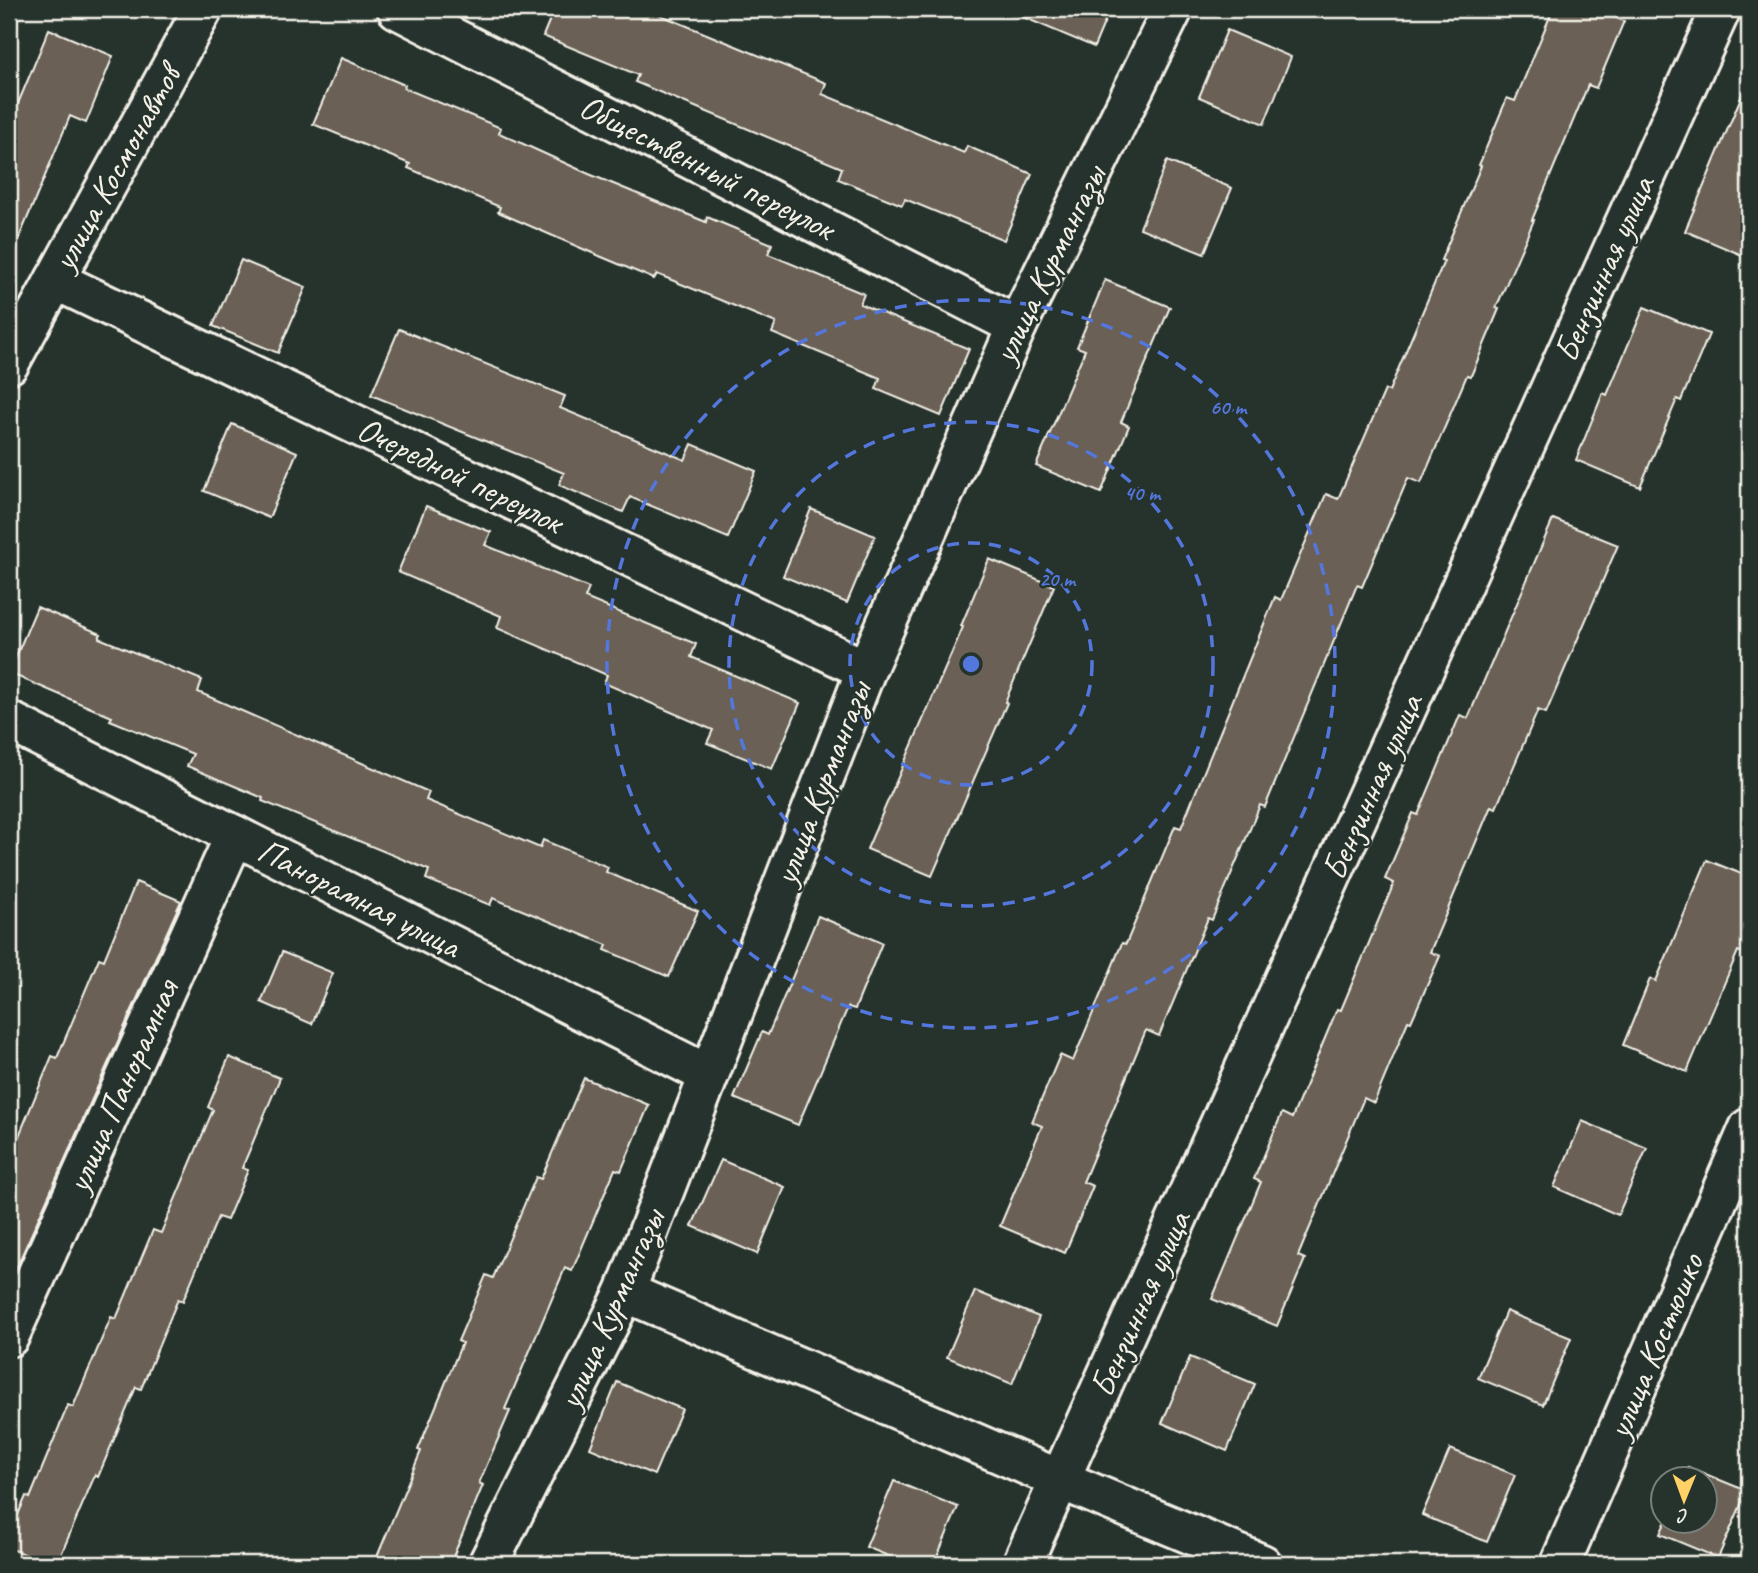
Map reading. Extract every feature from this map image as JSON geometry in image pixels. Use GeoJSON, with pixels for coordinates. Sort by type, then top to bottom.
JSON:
{"type":"FeatureCollection","features":[{"type":"Feature","properties":{"kind":"street","name":"улица Космонавтов"},"geometry":{"type":"LineString","coordinates":[[9,364],[203,9]]}},
{"type":"Feature","properties":{"kind":"street","name":"Общественный переулок"},"geometry":{"type":"LineString","coordinates":[[397,9],[1017,326]]}},
{"type":"Feature","properties":{"kind":"street","name":"улица Курмангазы"},"geometry":{"type":"LineString","coordinates":[[488,1564],[625,1292],[866,670],[1017,326],[1173,9]]}},
{"type":"Feature","properties":{"kind":"street","name":"Бензинная улица"},"geometry":{"type":"LineString","coordinates":[[1022,1564],[1721,9]]}},
{"type":"Feature","properties":{"kind":"street","name":"Очередной переулок"},"geometry":{"type":"LineString","coordinates":[[55,280],[866,670]]}},
{"type":"Feature","properties":{"kind":"street","name":"Панорамная улица"},"geometry":{"type":"LineString","coordinates":[[9,721],[709,1075]]}},
{"type":"Feature","properties":{"kind":"street","name":"улица Панорамная"},"geometry":{"type":"LineString","coordinates":[[9,1337],[235,835]]}},
{"type":"Feature","properties":{"kind":"street","name":"улица Костюшко"},"geometry":{"type":"LineString","coordinates":[[1560,1564],[1749,1128]]}},
{"type":"Feature","properties":{"kind":"street"},"geometry":{"type":"LineString","coordinates":[[625,1292],[1262,1564]]}},
{"type":"Feature","properties":{"kind":"building"},"geometry":{"type":"Polygon","coordinates":[[[554,9],[646,9],[826,83],[822,94],[964,153],[967,146],[1032,174],[1004,240],[905,199],[902,205],[838,179],[842,168],[635,82],[638,75],[543,36],[554,9]]]}},
{"type":"Feature","properties":{"kind":"building"},"geometry":{"type":"Polygon","coordinates":[[[1004,9],[1110,9],[1094,47],[1004,9]]]}},
{"type":"Feature","properties":{"kind":"building"},"geometry":{"type":"Polygon","coordinates":[[[1553,9],[1594,9],[1624,21],[1596,88],[1588,85],[1496,308],[1499,309],[1471,376],[1467,375],[1421,483],[1408,478],[1362,587],[1357,585],[1265,807],[1260,805],[1212,920],[1208,918],[1159,1036],[1146,1030],[1083,1182],[1093,1186],[1065,1253],[1000,1226],[1042,1126],[1032,1122],[1060,1055],[1073,1061],[1175,826],[1181,828],[1275,597],[1281,600],[1326,494],[1338,499],[1385,390],[1389,391],[1444,261],[1441,260],[1507,98],[1515,101],[1553,9]]]}},
{"type":"Feature","properties":{"kind":"building"},"geometry":{"type":"Polygon","coordinates":[[[49,29],[113,56],[86,123],[70,116],[9,262],[9,125],[49,29]]]}},
{"type":"Feature","properties":{"kind":"building"},"geometry":{"type":"Polygon","coordinates":[[[1227,30],[1291,57],[1264,124],[1199,97],[1227,30]]]}},
{"type":"Feature","properties":{"kind":"building"},"geometry":{"type":"Polygon","coordinates":[[[341,58],[405,85],[404,88],[501,128],[499,133],[589,174],[706,222],[707,217],[772,244],[768,254],[864,294],[860,304],[969,349],[941,416],[876,389],[880,378],[772,333],[776,323],[657,274],[654,279],[590,252],[498,212],[500,207],[408,168],[410,164],[313,124],[341,58]]]}},
{"type":"Feature","properties":{"kind":"building"},"geometry":{"type":"Polygon","coordinates":[[[1749,78],[1749,258],[1685,231],[1749,78]]]}},
{"type":"Feature","properties":{"kind":"building"},"geometry":{"type":"Polygon","coordinates":[[[1167,161],[1232,188],[1204,254],[1140,228],[1167,161]]]}},
{"type":"Feature","properties":{"kind":"building"},"geometry":{"type":"Polygon","coordinates":[[[241,260],[306,287],[278,353],[213,326],[241,260]]]}},
{"type":"Feature","properties":{"kind":"building"},"geometry":{"type":"Polygon","coordinates":[[[1105,280],[1170,307],[1121,422],[1129,426],[1101,493],[1036,466],[1085,350],[1077,347],[1105,280]]]}},
{"type":"Feature","properties":{"kind":"building"},"geometry":{"type":"Polygon","coordinates":[[[1644,307],[1709,334],[1681,401],[1677,399],[1640,487],[1576,460],[1603,393],[1607,395],[1644,307]]]}},
{"type":"Feature","properties":{"kind":"building"},"geometry":{"type":"Polygon","coordinates":[[[399,329],[565,396],[560,408],[685,460],[692,444],[756,471],[728,538],[630,497],[623,512],[559,485],[564,473],[371,395],[399,329]]]}},
{"type":"Feature","properties":{"kind":"building"},"geometry":{"type":"Polygon","coordinates":[[[232,424],[297,452],[269,518],[204,491],[232,424]]]}},
{"type":"Feature","properties":{"kind":"building"},"geometry":{"type":"Polygon","coordinates":[[[426,506],[491,532],[485,545],[589,588],[585,598],[696,644],[691,657],[800,703],[772,769],[707,743],[713,730],[604,683],[607,675],[497,628],[501,616],[398,572],[426,506]]]}},
{"type":"Feature","properties":{"kind":"building"},"geometry":{"type":"Polygon","coordinates":[[[811,509],[875,536],[847,603],[783,576],[811,509]]]}},
{"type":"Feature","properties":{"kind":"building"},"geometry":{"type":"Polygon","coordinates":[[[1553,519],[1618,545],[1546,713],[1538,710],[1496,808],[1491,806],[1430,952],[1440,956],[1411,1022],[1408,1021],[1374,1103],[1364,1098],[1298,1256],[1305,1259],[1277,1326],[1212,1299],[1261,1182],[1254,1179],[1282,1113],[1292,1118],[1337,1009],[1341,1010],[1394,883],[1385,879],[1413,813],[1418,815],[1460,715],[1468,718],[1553,519]]]}},
{"type":"Feature","properties":{"kind":"building"},"geometry":{"type":"Polygon","coordinates":[[[989,559],[1054,586],[932,876],[867,849],[963,627],[961,626],[989,559]]]}},
{"type":"Feature","properties":{"kind":"building"},"geometry":{"type":"Polygon","coordinates":[[[37,607],[101,634],[99,638],[202,680],[198,692],[429,792],[426,800],[540,848],[543,840],[608,867],[606,872],[698,911],[669,977],[605,950],[607,945],[493,898],[490,905],[426,879],[429,870],[262,801],[263,798],[187,766],[193,754],[110,720],[112,717],[9,673],[37,607]]]}},
{"type":"Feature","properties":{"kind":"building"},"geometry":{"type":"Polygon","coordinates":[[[1707,860],[1749,877],[1749,956],[1738,951],[1687,1072],[1623,1045],[1650,979],[1656,981],[1707,860]]]}},
{"type":"Feature","properties":{"kind":"building"},"geometry":{"type":"Polygon","coordinates":[[[136,882],[181,901],[9,1284],[9,1160],[52,1056],[57,1058],[99,958],[104,960],[136,882]]]}},
{"type":"Feature","properties":{"kind":"building"},"geometry":{"type":"Polygon","coordinates":[[[818,916],[882,943],[855,1009],[848,1007],[798,1125],[734,1098],[762,1032],[768,1035],[818,916]]]}},
{"type":"Feature","properties":{"kind":"building"},"geometry":{"type":"Polygon","coordinates":[[[282,952],[333,973],[312,1024],[261,1002],[282,952]]]}},
{"type":"Feature","properties":{"kind":"building"},"geometry":{"type":"Polygon","coordinates":[[[229,1057],[280,1078],[242,1168],[248,1170],[227,1220],[218,1217],[183,1301],[178,1299],[141,1389],[136,1387],[57,1564],[49,1564],[9,1548],[9,1536],[26,1496],[30,1498],[68,1405],[73,1407],[111,1317],[116,1319],[153,1230],[161,1233],[213,1110],[208,1107],[229,1057]]]}},
{"type":"Feature","properties":{"kind":"building"},"geometry":{"type":"Polygon","coordinates":[[[584,1078],[649,1105],[621,1171],[615,1169],[572,1271],[565,1268],[505,1409],[510,1411],[479,1483],[483,1485],[450,1564],[374,1564],[421,1451],[418,1450],[462,1343],[458,1341],[486,1275],[493,1278],[536,1177],[541,1179],[584,1078]]]}},
{"type":"Feature","properties":{"kind":"building"},"geometry":{"type":"Polygon","coordinates":[[[1582,1121],[1647,1148],[1618,1215],[1554,1187],[1582,1121]]]}},
{"type":"Feature","properties":{"kind":"building"},"geometry":{"type":"Polygon","coordinates":[[[721,1160],[785,1187],[757,1254],[692,1226],[721,1160]]]}},
{"type":"Feature","properties":{"kind":"building"},"geometry":{"type":"Polygon","coordinates":[[[975,1291],[1039,1317],[1012,1384],[947,1357],[975,1291]]]}},
{"type":"Feature","properties":{"kind":"building"},"geometry":{"type":"Polygon","coordinates":[[[1506,1311],[1571,1338],[1543,1405],[1478,1378],[1506,1311]]]}},
{"type":"Feature","properties":{"kind":"building"},"geometry":{"type":"Polygon","coordinates":[[[1190,1357],[1255,1384],[1227,1451],[1162,1423],[1190,1357]]]}},
{"type":"Feature","properties":{"kind":"building"},"geometry":{"type":"Polygon","coordinates":[[[617,1382],[682,1409],[654,1475],[590,1448],[617,1382]]]}},
{"type":"Feature","properties":{"kind":"building"},"geometry":{"type":"Polygon","coordinates":[[[1450,1449],[1515,1475],[1487,1542],[1422,1515],[1450,1449]]]}},
{"type":"Feature","properties":{"kind":"building"},"geometry":{"type":"Polygon","coordinates":[[[1720,1480],[1747,1491],[1718,1558],[1660,1534],[1720,1534],[1720,1480]]]}},
{"type":"Feature","properties":{"kind":"building"},"geometry":{"type":"Polygon","coordinates":[[[894,1481],[958,1507],[934,1564],[908,1564],[866,1547],[894,1481]]]}}]}
